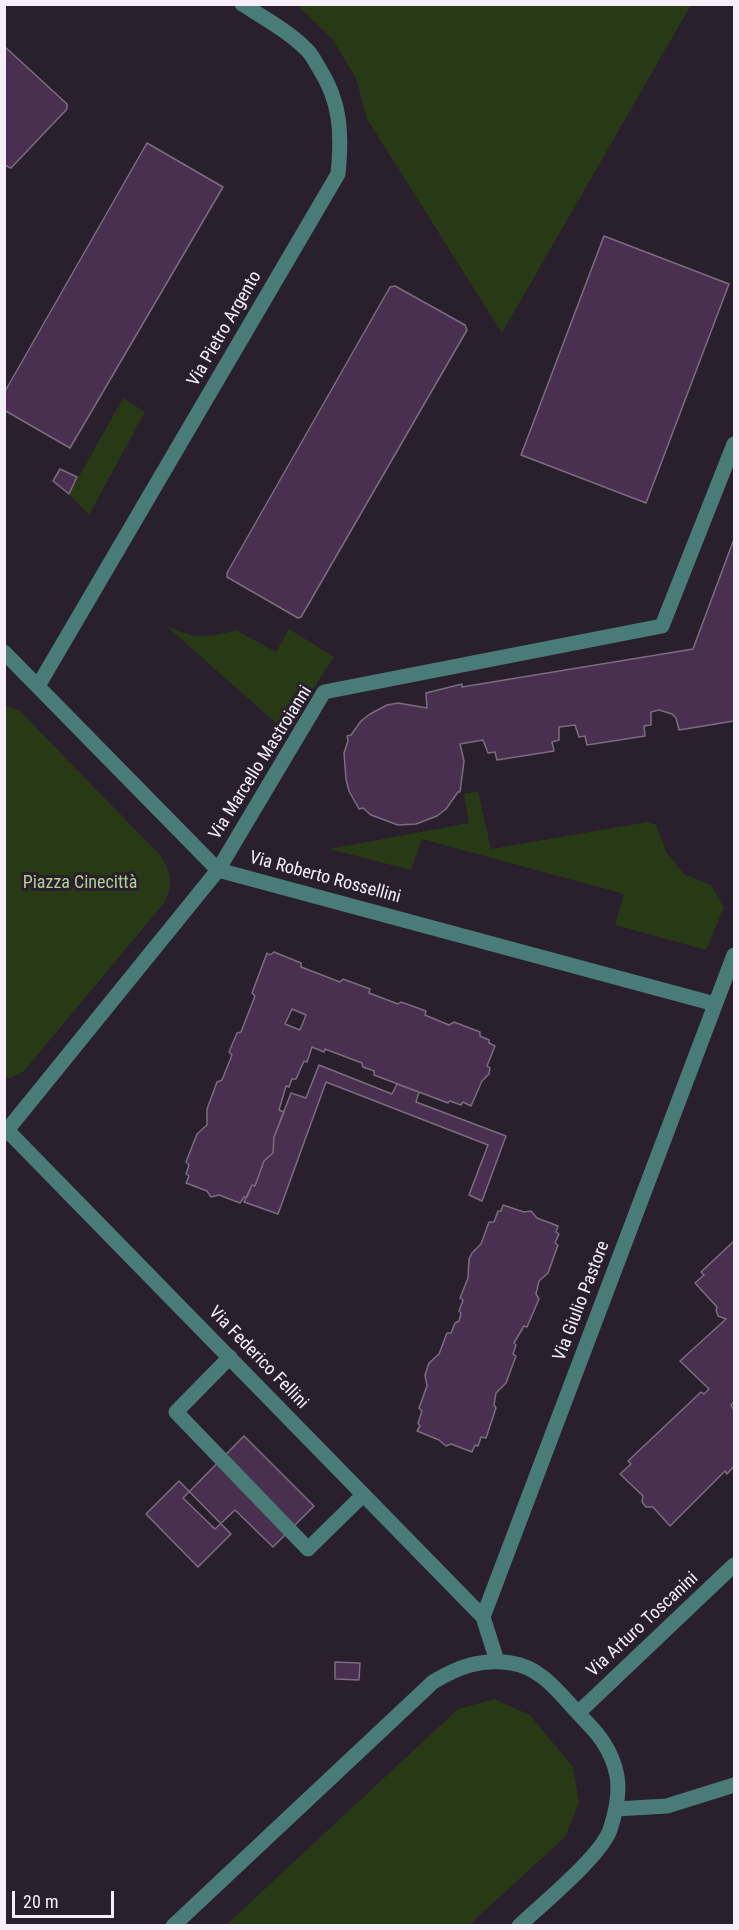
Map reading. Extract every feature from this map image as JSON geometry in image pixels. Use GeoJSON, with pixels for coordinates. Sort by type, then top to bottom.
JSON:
{"type":"FeatureCollection","features":[{"type":"Feature","properties":{"kind":"street","name":"Via Pietro Argento"},"geometry":{"type":"LineString","coordinates":[[38,686],[338,174],[340,147],[335,98],[323,74],[308,50],[276,25],[242,4]]}},
{"type":"Feature","properties":{"kind":"street","name":"Via Marcello Mastroianni"},"geometry":{"type":"LineString","coordinates":[[5,1130],[218,870],[324,692],[662,626],[735,444]]}},
{"type":"Feature","properties":{"kind":"street"},"geometry":{"type":"LineString","coordinates":[[4,652],[218,870]]}},
{"type":"Feature","properties":{"kind":"street","name":"Via Roberto Rossellini"},"geometry":{"type":"LineString","coordinates":[[218,870],[715,1004]]}},
{"type":"Feature","properties":{"kind":"street","name":"Via Giulio Pastore"},"geometry":{"type":"LineString","coordinates":[[483,1617],[735,955]]}},
{"type":"Feature","properties":{"kind":"street","name":"Via Federico Fellini"},"geometry":{"type":"LineString","coordinates":[[5,1130],[483,1617]]}},
{"type":"Feature","properties":{"kind":"street"},"geometry":{"type":"LineString","coordinates":[[230,1358],[176,1412],[308,1549],[363,1495]]}},
{"type":"Feature","properties":{"kind":"street","name":"Via Arturo Toscanini"},"geometry":{"type":"LineString","coordinates":[[578,1713],[735,1565]]}},
{"type":"Feature","properties":{"kind":"street"},"geometry":{"type":"LineString","coordinates":[[483,1617],[497,1661]]}},
{"type":"Feature","properties":{"kind":"street"},"geometry":{"type":"LineString","coordinates":[[173,1926],[419,1693],[452,1671],[468,1664],[497,1661],[528,1667],[539,1674],[578,1713],[604,1742],[617,1774],[619,1789],[610,1831],[599,1848],[519,1926]]}},
{"type":"Feature","properties":{"kind":"street"},"geometry":{"type":"LineString","coordinates":[[616,1809],[667,1806],[735,1785]]}},
{"type":"Feature","properties":{"kind":"green space"},"geometry":{"type":"Polygon","coordinates":[[[297,5],[691,5],[502,333],[367,119],[356,78],[333,40],[297,5]]]}},
{"type":"Feature","properties":{"kind":"green space"},"geometry":{"type":"Polygon","coordinates":[[[123,398],[145,412],[89,515],[69,494],[123,398]]]}},
{"type":"Feature","properties":{"kind":"green space"},"geometry":{"type":"Polygon","coordinates":[[[164,624],[183,633],[199,636],[236,630],[276,652],[289,629],[334,657],[285,731],[164,624]]]}},
{"type":"Feature","properties":{"kind":"green space","name":"Piazza Cinecittà"},"geometry":{"type":"Polygon","coordinates":[[[4,705],[20,711],[160,855],[167,867],[170,879],[164,903],[24,1071],[12,1078],[4,1077],[4,705]]]}},
{"type":"Feature","properties":{"kind":"green space"},"geometry":{"type":"Polygon","coordinates":[[[478,791],[491,849],[648,822],[656,825],[667,853],[684,874],[711,885],[724,907],[706,950],[615,925],[624,894],[422,839],[411,870],[329,849],[469,823],[464,794],[478,791]]]}},
{"type":"Feature","properties":{"kind":"green space"},"geometry":{"type":"Polygon","coordinates":[[[494,1699],[530,1715],[573,1767],[579,1803],[565,1837],[469,1925],[226,1925],[458,1709],[494,1699]]]}},
{"type":"Feature","properties":{"kind":"building"},"geometry":{"type":"Polygon","coordinates":[[[4,46],[67,104],[67,109],[11,168],[4,165],[4,46]]]}},
{"type":"Feature","properties":{"kind":"building"},"geometry":{"type":"Polygon","coordinates":[[[147,143],[223,187],[70,448],[4,410],[4,393],[147,143]]]}},
{"type":"Feature","properties":{"kind":"building"},"geometry":{"type":"Polygon","coordinates":[[[604,236],[729,284],[646,503],[521,455],[604,236]]]}},
{"type":"Feature","properties":{"kind":"building"},"geometry":{"type":"Polygon","coordinates":[[[395,286],[465,325],[467,330],[301,617],[298,618],[227,577],[227,573],[390,287],[395,286]]]}},
{"type":"Feature","properties":{"kind":"building"},"geometry":{"type":"Polygon","coordinates":[[[60,469],[77,477],[69,494],[53,481],[60,469]]]}},
{"type":"Feature","properties":{"kind":"building"},"geometry":{"type":"Polygon","coordinates":[[[734,539],[734,721],[679,730],[676,718],[672,714],[659,710],[651,712],[651,725],[644,726],[645,736],[587,745],[585,736],[579,737],[575,725],[559,727],[559,740],[552,742],[554,751],[497,760],[495,752],[488,753],[483,740],[460,744],[464,761],[460,792],[437,816],[416,824],[398,825],[371,815],[363,808],[359,809],[349,791],[344,753],[348,741],[347,736],[351,735],[361,721],[370,714],[387,705],[398,703],[427,708],[426,693],[462,684],[462,687],[693,649],[734,539]]]}},
{"type":"Feature","properties":{"kind":"building"},"geometry":{"type":"Polygon","coordinates":[[[274,952],[301,963],[301,967],[340,982],[343,979],[370,989],[369,993],[398,1004],[401,1002],[426,1011],[425,1015],[449,1025],[454,1022],[480,1032],[480,1036],[495,1046],[487,1066],[490,1068],[489,1074],[482,1081],[471,1106],[463,1102],[461,1105],[450,1101],[448,1103],[374,1075],[374,1071],[363,1067],[362,1063],[325,1049],[324,1052],[312,1047],[307,1062],[304,1061],[296,1079],[292,1079],[289,1087],[286,1086],[279,1110],[284,1112],[274,1137],[273,1153],[264,1161],[255,1186],[252,1185],[247,1197],[244,1197],[240,1203],[219,1195],[211,1197],[207,1191],[186,1183],[189,1176],[186,1174],[189,1165],[186,1162],[197,1134],[207,1125],[207,1109],[217,1082],[222,1080],[232,1055],[229,1052],[237,1033],[241,1032],[255,996],[252,993],[267,953],[270,955],[274,952]],[[292,1009],[285,1024],[300,1030],[306,1015],[292,1009]]]}},
{"type":"Feature","properties":{"kind":"building"},"geometry":{"type":"Polygon","coordinates":[[[319,1065],[392,1094],[397,1084],[419,1092],[416,1102],[506,1136],[482,1201],[469,1195],[488,1145],[326,1082],[278,1214],[244,1202],[252,1185],[255,1186],[264,1161],[273,1153],[274,1137],[291,1093],[306,1098],[319,1065]]]}},
{"type":"Feature","properties":{"kind":"building"},"geometry":{"type":"Polygon","coordinates":[[[503,1205],[524,1212],[531,1211],[537,1218],[558,1226],[556,1232],[559,1234],[555,1243],[558,1245],[548,1273],[539,1281],[536,1294],[539,1299],[527,1327],[524,1326],[514,1343],[516,1345],[513,1354],[516,1356],[506,1383],[496,1393],[494,1405],[496,1408],[486,1438],[481,1437],[478,1446],[475,1445],[472,1452],[451,1444],[446,1446],[439,1440],[417,1431],[422,1411],[419,1408],[427,1386],[425,1375],[429,1363],[439,1354],[447,1333],[451,1333],[455,1323],[459,1321],[461,1313],[459,1311],[463,1300],[460,1298],[468,1278],[469,1259],[481,1244],[489,1222],[494,1222],[503,1205]]]}},
{"type":"Feature","properties":{"kind":"building"},"geometry":{"type":"Polygon","coordinates":[[[734,1241],[734,1402],[731,1405],[734,1410],[734,1466],[727,1474],[725,1471],[670,1526],[653,1507],[646,1507],[642,1502],[643,1496],[620,1474],[631,1464],[628,1461],[701,1392],[704,1394],[709,1389],[680,1361],[726,1319],[718,1316],[717,1307],[695,1283],[704,1275],[701,1272],[734,1241]]]}},
{"type":"Feature","properties":{"kind":"building"},"geometry":{"type":"Polygon","coordinates":[[[244,1436],[314,1506],[273,1547],[235,1510],[215,1529],[183,1498],[244,1436]]]}},
{"type":"Feature","properties":{"kind":"building"},"geometry":{"type":"Polygon","coordinates":[[[179,1481],[231,1534],[198,1567],[146,1514],[179,1481]]]}},
{"type":"Feature","properties":{"kind":"building"},"geometry":{"type":"Polygon","coordinates":[[[335,1662],[360,1663],[359,1680],[335,1679],[335,1662]]]}}]}
